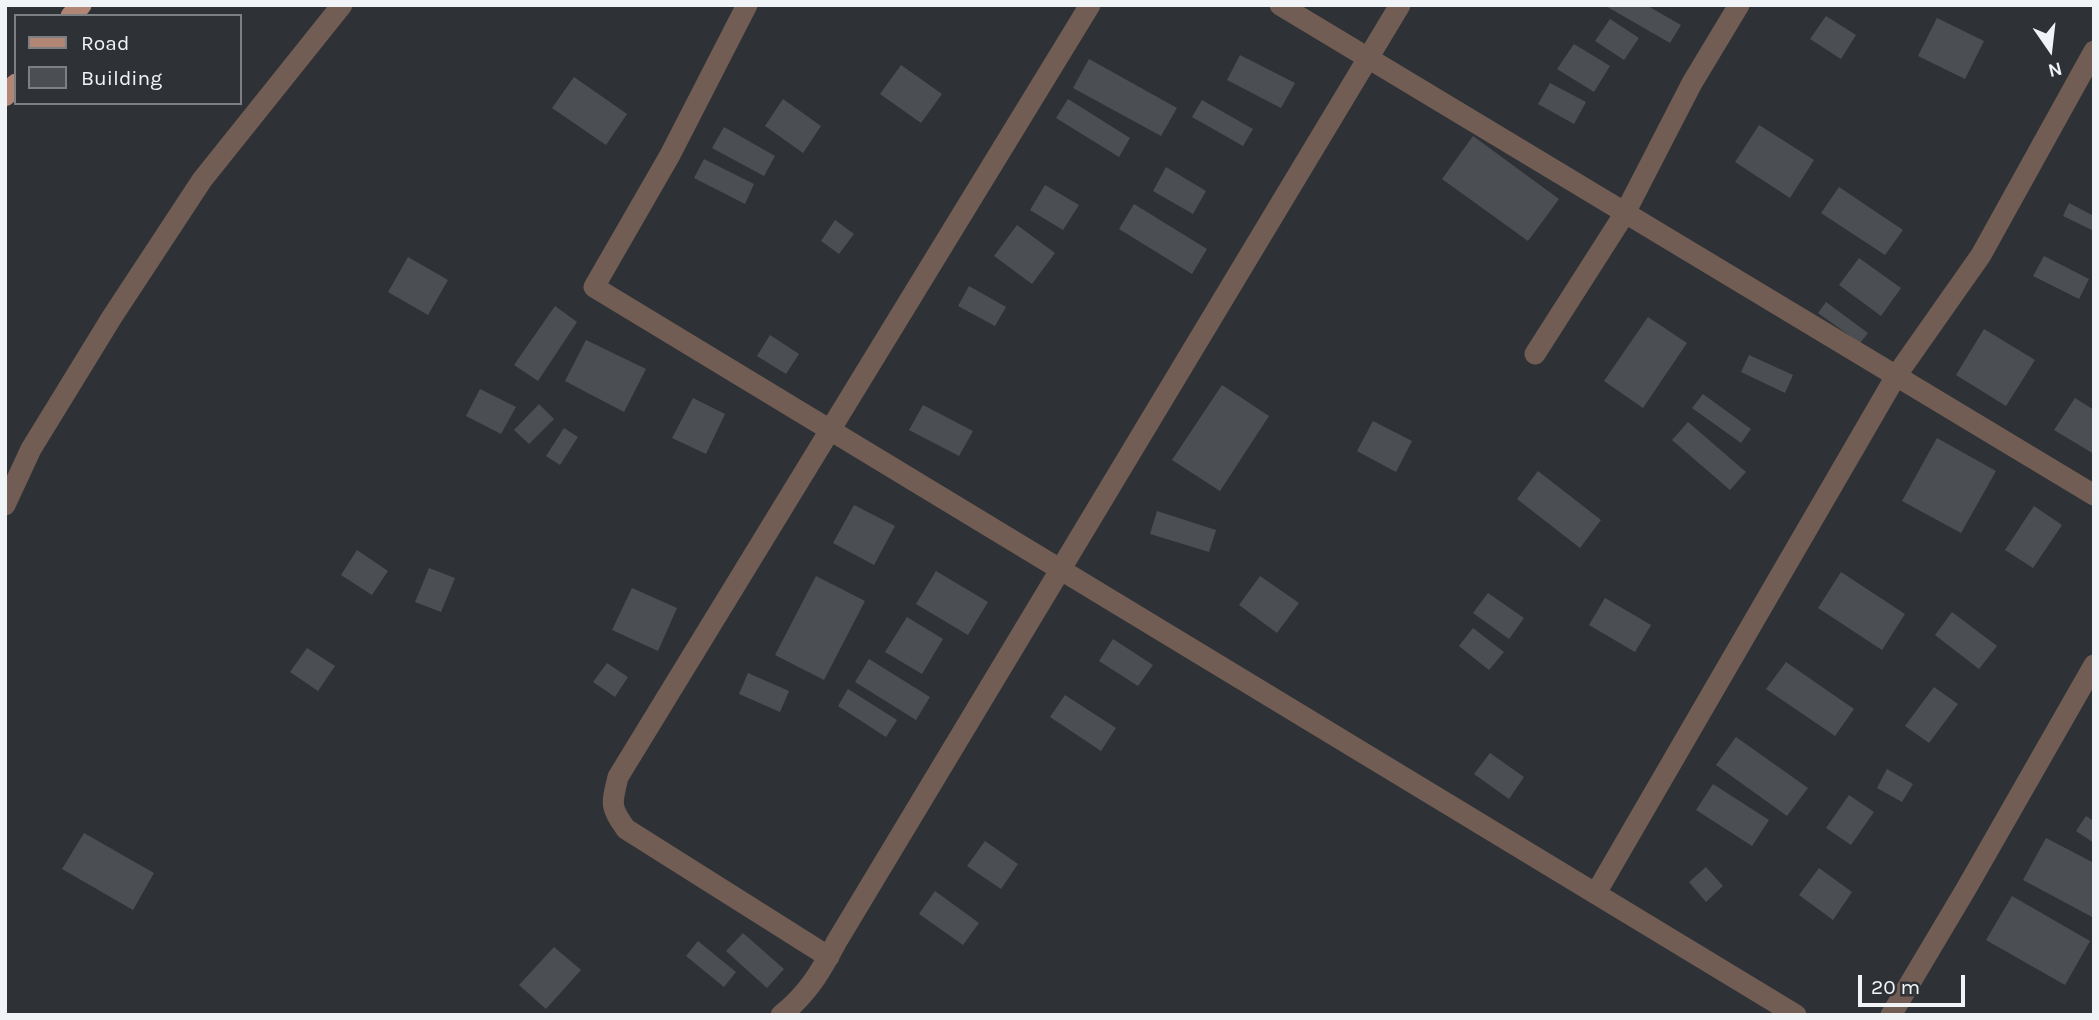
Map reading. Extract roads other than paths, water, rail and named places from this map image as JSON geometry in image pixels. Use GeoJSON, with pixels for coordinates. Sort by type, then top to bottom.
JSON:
{"type":"FeatureCollection","features":[{"type":"Feature","properties":{"kind":"street"},"geometry":{"type":"LineString","coordinates":[[5,505],[37,438],[202,180],[342,5]]}},
{"type":"Feature","properties":{"kind":"street"},"geometry":{"type":"LineString","coordinates":[[747,5],[670,155],[594,288],[1796,1015]]}},
{"type":"Feature","properties":{"kind":"street"},"geometry":{"type":"LineString","coordinates":[[829,957],[626,829],[614,813],[612,800],[618,777],[1090,5]]}},
{"type":"Feature","properties":{"kind":"street"},"geometry":{"type":"LineString","coordinates":[[1280,5],[2094,495]]}},
{"type":"Feature","properties":{"kind":"street"},"geometry":{"type":"LineString","coordinates":[[781,1015],[819,976],[1400,5]]}},
{"type":"Feature","properties":{"kind":"street"},"geometry":{"type":"LineString","coordinates":[[1535,354],[1625,213],[1692,83],[1739,5]]}},
{"type":"Feature","properties":{"kind":"street"},"geometry":{"type":"LineString","coordinates":[[1596,893],[1896,376],[1981,256],[2094,51]]}},
{"type":"Feature","properties":{"kind":"street"},"geometry":{"type":"LineString","coordinates":[[1891,1015],[1966,890],[2094,665]]}}]}
